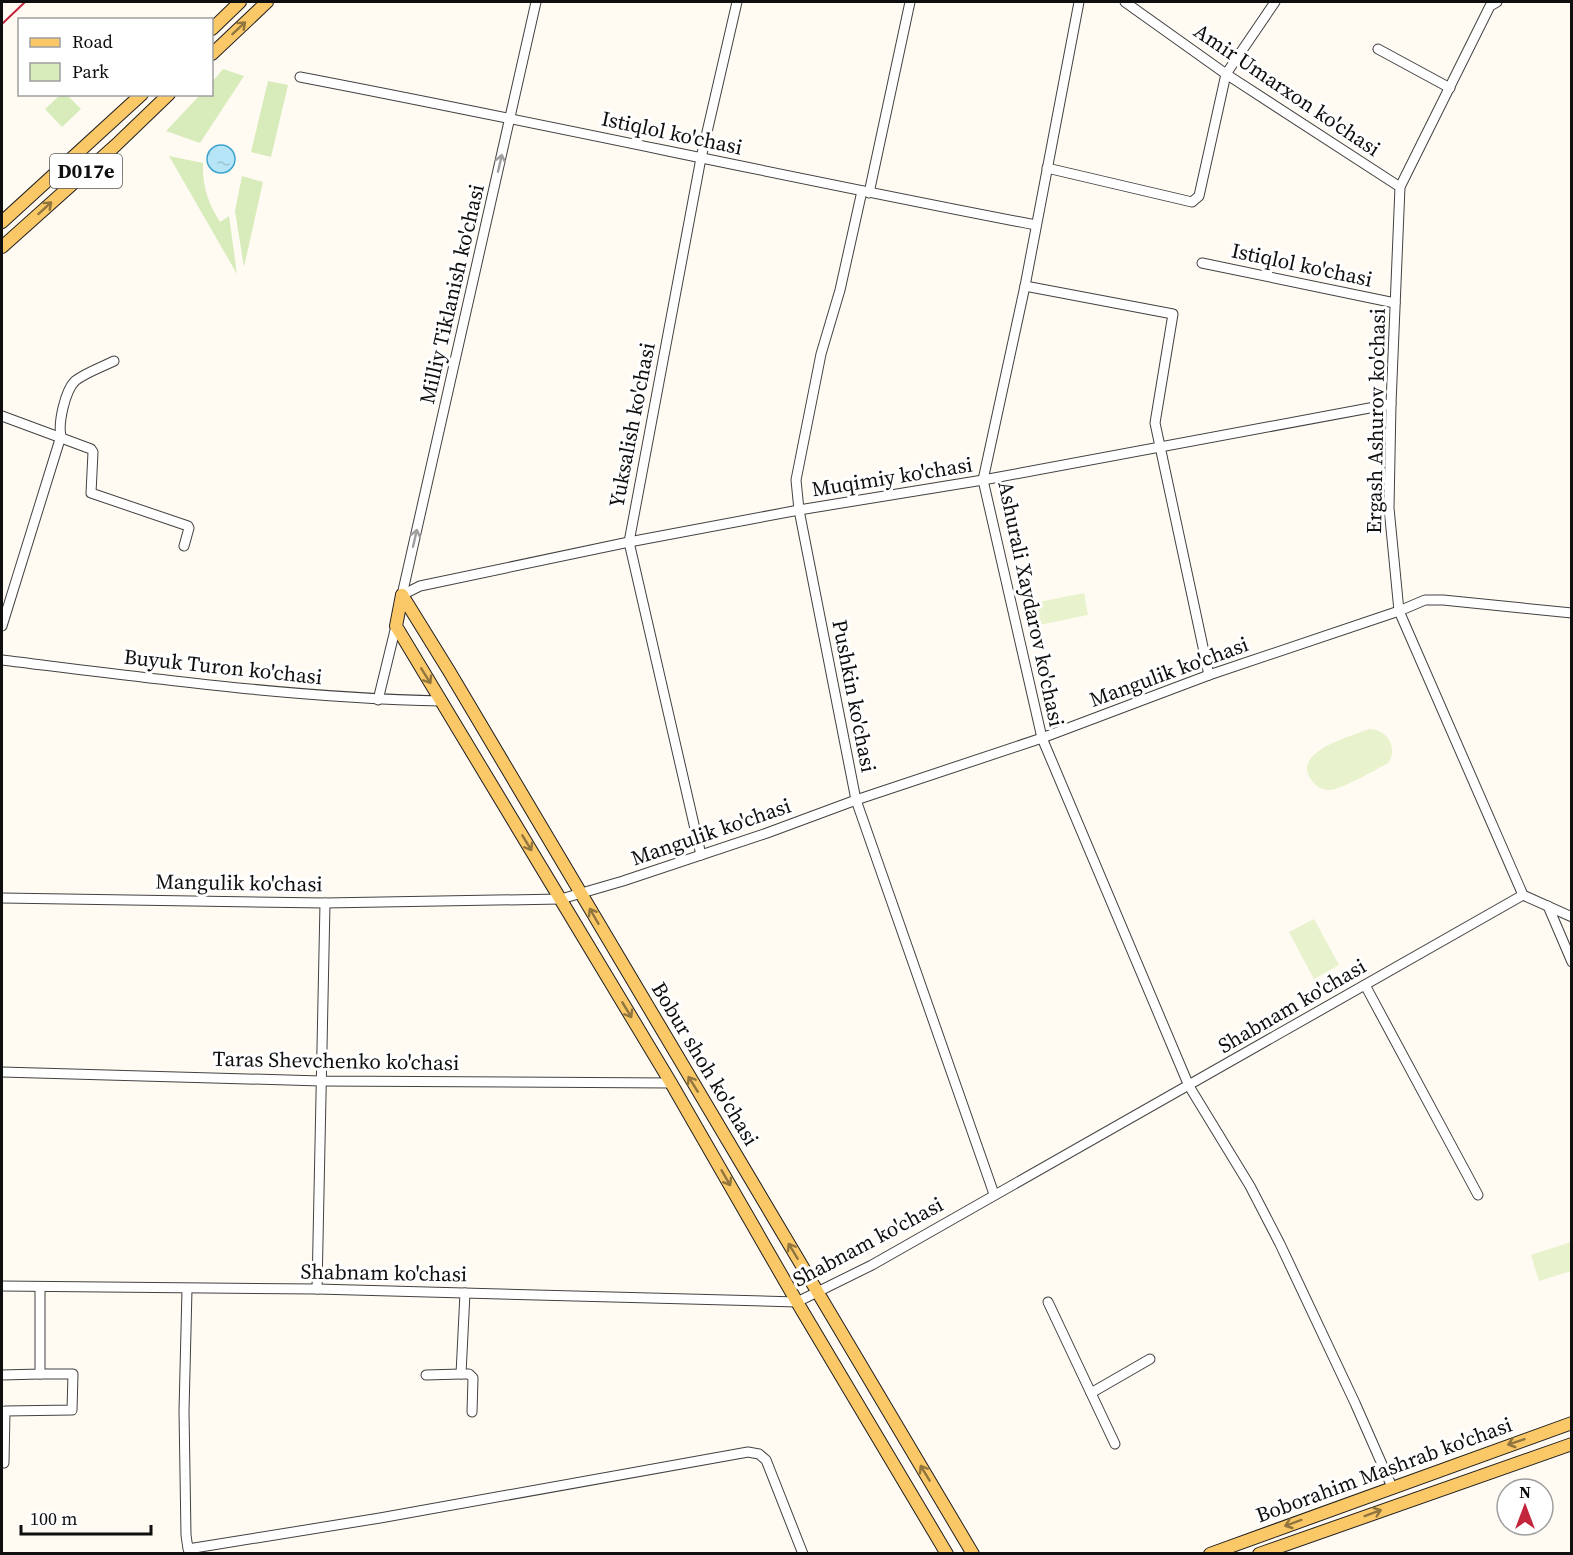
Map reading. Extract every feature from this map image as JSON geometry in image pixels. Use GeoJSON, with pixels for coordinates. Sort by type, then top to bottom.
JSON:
{"type":"FeatureCollection","features":[{"type":"Feature","properties":{"kind":"main road"},"geometry":{"type":"LineString","coordinates":[[213,28],[240,2]]}},
{"type":"Feature","properties":{"kind":"main road"},"geometry":{"type":"LineString","coordinates":[[213,53],[267,2]]}},
{"type":"Feature","properties":{"kind":"main road","name":"D017e"},"geometry":{"type":"LineString","coordinates":[[2,222],[140,96]]}},
{"type":"Feature","properties":{"kind":"main road","name":"D017e"},"geometry":{"type":"LineString","coordinates":[[2,247],[167,96]]}},
{"type":"Feature","properties":{"kind":"main road"},"geometry":{"type":"LineString","coordinates":[[103,132],[116,145]]}},
{"type":"Feature","properties":{"kind":"main road"},"geometry":{"type":"LineString","coordinates":[[396,626],[402,595]]}},
{"type":"Feature","properties":{"kind":"main road","name":"Bobur shoh ko'chasi"},"geometry":{"type":"LineString","coordinates":[[402,595],[582,894],[970,1552]]}},
{"type":"Feature","properties":{"kind":"main road","name":"Bobur shoh ko'chasi"},"geometry":{"type":"LineString","coordinates":[[396,626],[671,1083],[796,1302],[947,1554]]}},
{"type":"Feature","properties":{"kind":"main road","name":"Boborahim Mashrab ko'chasi"},"geometry":{"type":"LineString","coordinates":[[1210,1554],[1572,1423]]}},
{"type":"Feature","properties":{"kind":"main road","name":"Boborahim Mashrab ko'chasi"},"geometry":{"type":"LineString","coordinates":[[1259,1554],[1572,1444]]}},
{"type":"Feature","properties":{"kind":"main road"},"geometry":{"type":"LineString","coordinates":[[1325,1512],[1331,1528]]}},
{"type":"Feature","properties":{"kind":"street","name":"Milliy Tiklanish ko'chasi"},"geometry":{"type":"LineString","coordinates":[[402,595],[536,2]]}},
{"type":"Feature","properties":{"kind":"street","name":"Yuksalish ko'chasi"},"geometry":{"type":"LineString","coordinates":[[701,855],[629,542],[701,158],[736,2]]}},
{"type":"Feature","properties":{"kind":"street","name":"Pushkin ko'chasi"},"geometry":{"type":"LineString","coordinates":[[910,2],[865,192],[821,354],[796,480],[799,510],[856,800],[994,1194]]}},
{"type":"Feature","properties":{"kind":"street","name":"Ashurali Xaydarov ko'chasi"},"geometry":{"type":"LineString","coordinates":[[1079,2],[1024,286],[983,480],[1042,738],[1189,1086],[1250,1186],[1280,1244],[1392,1487]]}},
{"type":"Feature","properties":{"kind":"street","name":"Amir Umarxon ko'chasi"},"geometry":{"type":"LineString","coordinates":[[1125,2],[1226,74],[1400,187]]}},
{"type":"Feature","properties":{"kind":"street"},"geometry":{"type":"LineString","coordinates":[[1047,168],[1192,202],[1198,196],[1226,74],[1275,2]]}},
{"type":"Feature","properties":{"kind":"street","name":"Ergash Ashurov ko'chasi"},"geometry":{"type":"LineString","coordinates":[[1491,3],[1400,187],[1389,507],[1399,611],[1523,895]]}},
{"type":"Feature","properties":{"kind":"street"},"geometry":{"type":"LineString","coordinates":[[1378,49],[1450,88]]}},
{"type":"Feature","properties":{"kind":"street","name":"Istiqlol ko'chasi"},"geometry":{"type":"LineString","coordinates":[[300,77],[511,117],[865,192],[1036,225]]}},
{"type":"Feature","properties":{"kind":"street","name":"Istiqlol ko'chasi"},"geometry":{"type":"LineString","coordinates":[[1202,262],[1395,303]]}},
{"type":"Feature","properties":{"kind":"street"},"geometry":{"type":"LineString","coordinates":[[1024,286],[1173,314],[1155,423],[1209,675]]}},
{"type":"Feature","properties":{"kind":"street"},"geometry":{"type":"LineString","coordinates":[[2,626],[61,436],[59,425],[69,390],[75,382],[114,361]]}},
{"type":"Feature","properties":{"kind":"street","name":"Muqimiy ko'chasi"},"geometry":{"type":"LineString","coordinates":[[402,595],[420,586],[629,542],[799,510],[1160,448],[1391,404]]}},
{"type":"Feature","properties":{"kind":"street"},"geometry":{"type":"LineString","coordinates":[[2,416],[61,436],[93,450],[91,493],[188,526],[184,546]]}},
{"type":"Feature","properties":{"kind":"street","name":"Mangulik ko'chasi"},"geometry":{"type":"LineString","coordinates":[[2,898],[325,903],[561,899],[701,855],[1042,738],[1209,675],[1399,611],[1425,600],[1572,613]]}},
{"type":"Feature","properties":{"kind":"street"},"geometry":{"type":"LineString","coordinates":[[378,700],[396,626]]}},
{"type":"Feature","properties":{"kind":"street","name":"Buyuk Turon ko'chasi"},"geometry":{"type":"LineString","coordinates":[[2,660],[225,687],[378,700],[442,701]]}},
{"type":"Feature","properties":{"kind":"street"},"geometry":{"type":"LineString","coordinates":[[1523,895],[1572,917]]}},
{"type":"Feature","properties":{"kind":"street","name":"Shabnam ko'chasi"},"geometry":{"type":"LineString","coordinates":[[2,1286],[317,1290],[796,1302],[872,1264],[1523,895]]}},
{"type":"Feature","properties":{"kind":"street"},"geometry":{"type":"LineString","coordinates":[[317,1290],[325,903]]}},
{"type":"Feature","properties":{"kind":"street"},"geometry":{"type":"LineString","coordinates":[[1548,906],[1572,962]]}},
{"type":"Feature","properties":{"kind":"street"},"geometry":{"type":"LineString","coordinates":[[1365,985],[1478,1195]]}},
{"type":"Feature","properties":{"kind":"street","name":"Taras Shevchenko ko'chasi"},"geometry":{"type":"LineString","coordinates":[[2,1072],[321,1081],[671,1083]]}},
{"type":"Feature","properties":{"kind":"street"},"geometry":{"type":"LineString","coordinates":[[40,1287],[40,1374]]}},
{"type":"Feature","properties":{"kind":"street"},"geometry":{"type":"LineString","coordinates":[[187,1289],[184,1411],[186,1549],[380,1518],[748,1452],[759,1454],[766,1460],[803,1554]]}},
{"type":"Feature","properties":{"kind":"street"},"geometry":{"type":"LineString","coordinates":[[461,1374],[465,1293]]}},
{"type":"Feature","properties":{"kind":"street"},"geometry":{"type":"LineString","coordinates":[[1048,1302],[1114,1444]]}},
{"type":"Feature","properties":{"kind":"street"},"geometry":{"type":"LineString","coordinates":[[1091,1393],[1149,1359]]}},
{"type":"Feature","properties":{"kind":"street"},"geometry":{"type":"LineString","coordinates":[[2,1375],[73,1374],[72,1410],[5,1411],[4,1462]]}},
{"type":"Feature","properties":{"kind":"street"},"geometry":{"type":"LineString","coordinates":[[426,1376],[470,1374],[473,1378],[472,1412]]}},
{"type":"Feature","properties":{"kind":"green space"},"geometry":{"type":"Polygon","coordinates":[[[223,69],[244,76],[200,143],[166,131],[199,96],[213,96],[213,81],[223,69]]]}},
{"type":"Feature","properties":{"kind":"green space"},"geometry":{"type":"Polygon","coordinates":[[[268,81],[288,85],[271,157],[251,152],[268,81]]]}},
{"type":"Feature","properties":{"kind":"green space"},"geometry":{"type":"Polygon","coordinates":[[[59,96],[68,96],[81,109],[62,127],[45,109],[59,96]]]}},
{"type":"Feature","properties":{"kind":"green space"},"geometry":{"type":"Polygon","coordinates":[[[169,156],[203,163],[205,186],[212,208],[220,222],[229,216],[237,274],[169,156]]]}},
{"type":"Feature","properties":{"kind":"green space"},"geometry":{"type":"Polygon","coordinates":[[[242,176],[263,182],[244,267],[235,211],[242,176]]]}},
{"type":"Feature","properties":{"kind":"green space"},"geometry":{"type":"Polygon","coordinates":[[[1084,593],[1088,615],[1039,625],[1034,603],[1084,593]]]}},
{"type":"Feature","properties":{"kind":"green space"},"geometry":{"type":"Polygon","coordinates":[[[1369,729],[1381,732],[1389,740],[1392,751],[1388,763],[1341,787],[1329,790],[1318,787],[1310,778],[1307,768],[1317,752],[1338,740],[1369,729]]]}},
{"type":"Feature","properties":{"kind":"green space"},"geometry":{"type":"Polygon","coordinates":[[[1314,919],[1339,965],[1314,979],[1289,932],[1314,919]]]}},
{"type":"Feature","properties":{"kind":"green space"},"geometry":{"type":"Polygon","coordinates":[[[1571,1242],[1571,1271],[1539,1281],[1531,1255],[1571,1242]]]}},
{"type":"Feature","properties":{"kind":"water"},"geometry":{"type":"Polygon","coordinates":[[[221,145],[231,149],[235,159],[231,169],[221,173],[211,169],[207,159],[211,149],[221,145]]]}},
{"type":"Feature","properties":{"kind":"railway"},"geometry":{"type":"LineString","coordinates":[[2,24],[25,2]]}}]}
